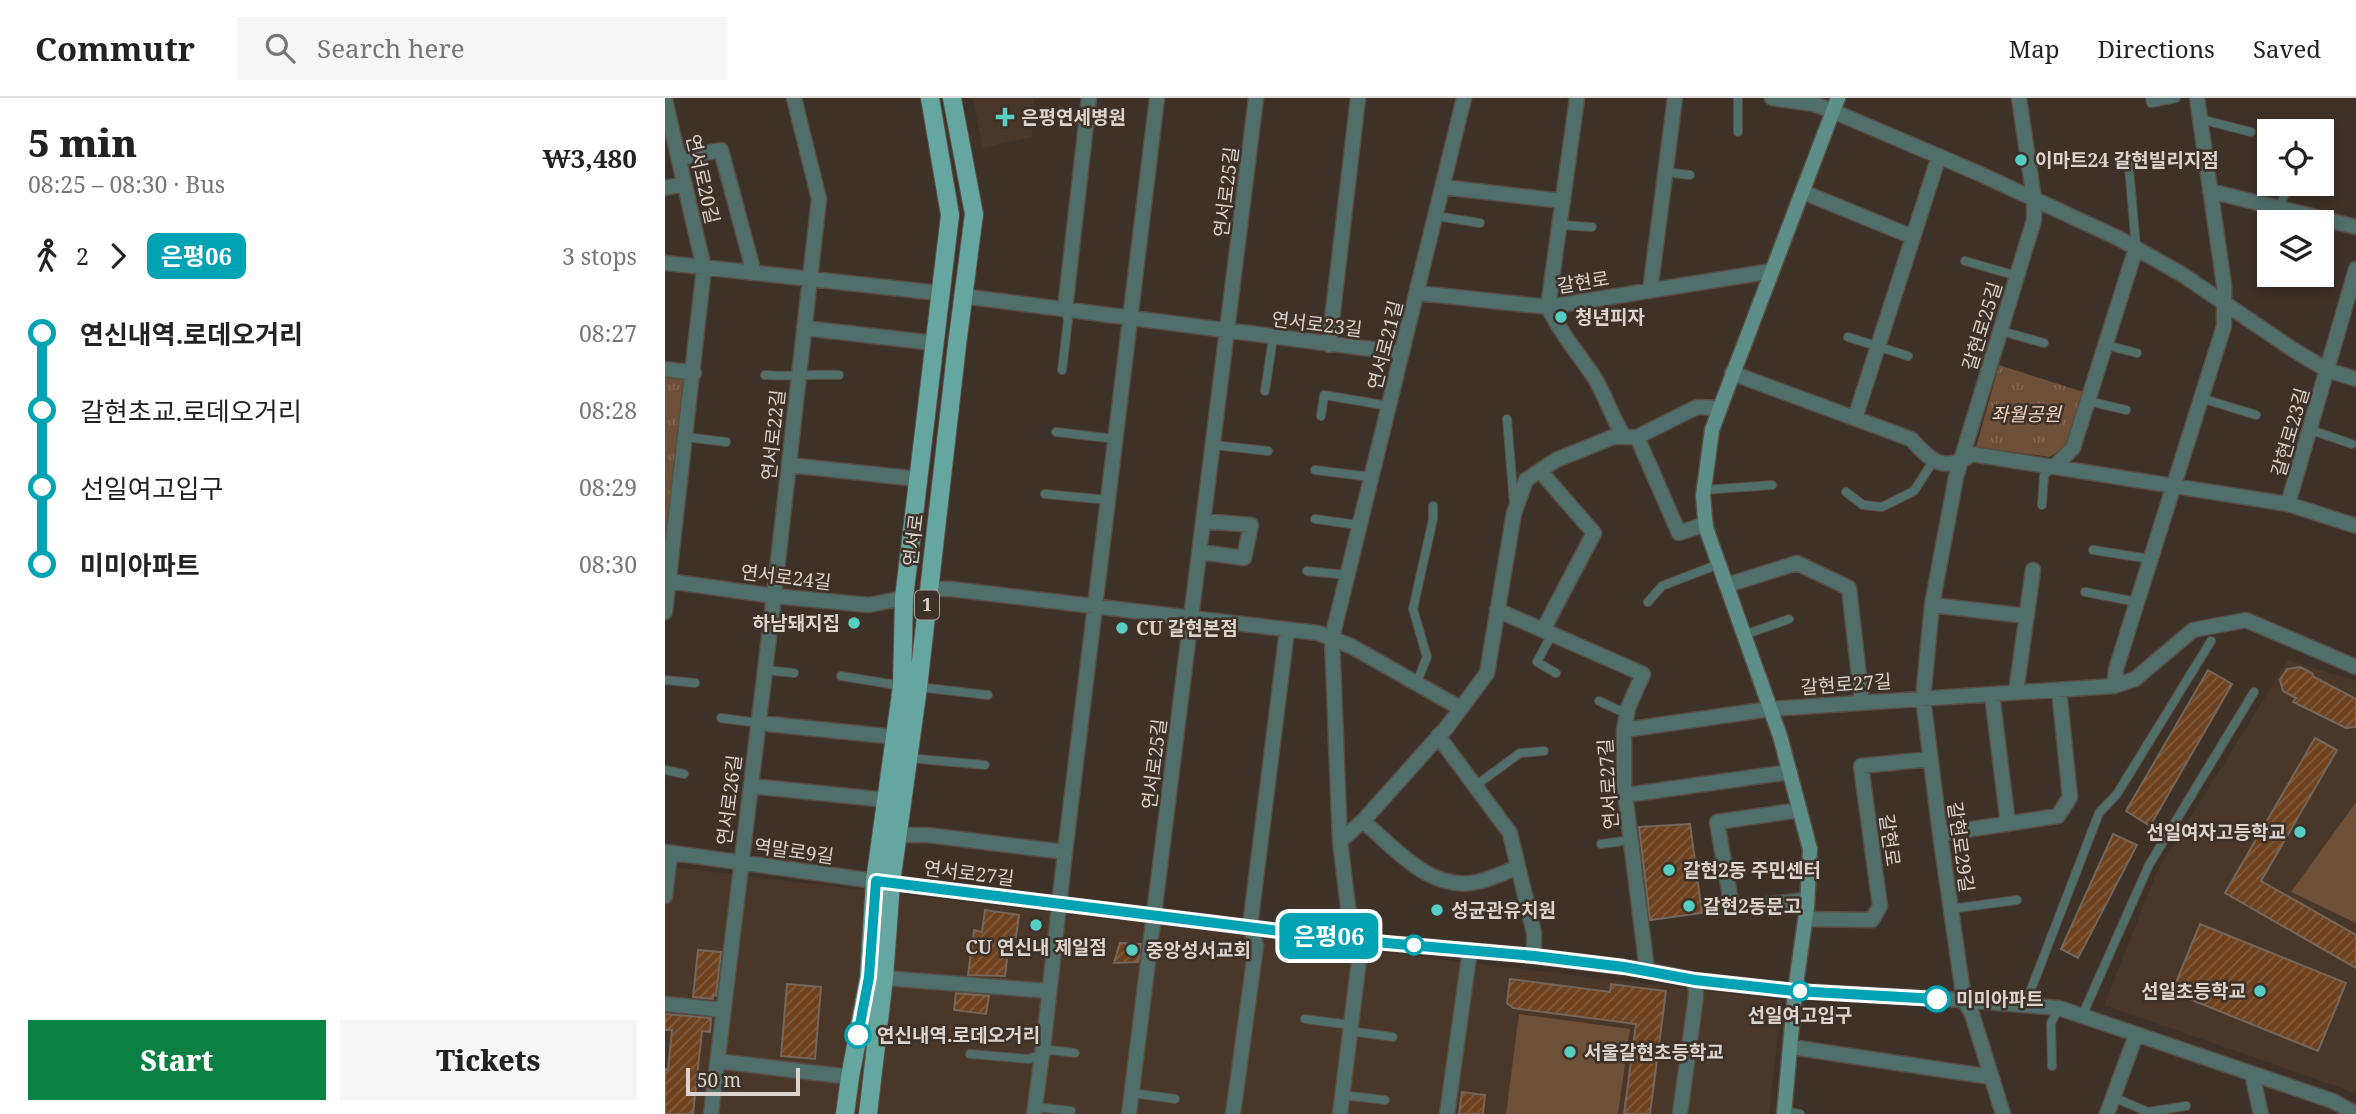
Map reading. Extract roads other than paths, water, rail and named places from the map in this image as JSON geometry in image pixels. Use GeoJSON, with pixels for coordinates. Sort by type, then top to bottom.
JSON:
{"type":"FeatureCollection","features":[{"type":"Feature","properties":{"kind":"main road","name":"연서로"},"geometry":{"type":"LineString","coordinates":[[845,1114],[883,882],[898,835],[909,758],[910,687],[904,598],[950,215],[930,98]]}},
{"type":"Feature","properties":{"kind":"main road","name":"연서로"},"geometry":{"type":"LineString","coordinates":[[868,1114],[884,978],[883,882],[887,800],[896,737],[910,687],[929,589],[962,296],[974,214],[952,98]]}},
{"type":"Feature","properties":{"kind":"main road"},"geometry":{"type":"LineString","coordinates":[[1784,1113],[1795,991],[1806,919],[1810,849],[1770,709],[1706,524],[1704,490],[1712,430],[1837,105]]}},
{"type":"Feature","properties":{"kind":"street"},"geometry":{"type":"LineString","coordinates":[[794,98],[819,199],[809,278]]}},
{"type":"Feature","properties":{"kind":"street"},"geometry":{"type":"LineString","coordinates":[[1065,309],[1089,98]]}},
{"type":"Feature","properties":{"kind":"street"},"geometry":{"type":"LineString","coordinates":[[1034,1111],[1157,98]]}},
{"type":"Feature","properties":{"kind":"street","name":"연서로25길"},"geometry":{"type":"LineString","coordinates":[[1228,332],[1257,98]]}},
{"type":"Feature","properties":{"kind":"street"},"geometry":{"type":"LineString","coordinates":[[1329,345],[1358,98]]}},
{"type":"Feature","properties":{"kind":"street"},"geometry":{"type":"LineString","coordinates":[[1418,293],[1464,98]]}},
{"type":"Feature","properties":{"kind":"street"},"geometry":{"type":"LineString","coordinates":[[1548,307],[1577,98]]}},
{"type":"Feature","properties":{"kind":"street"},"geometry":{"type":"LineString","coordinates":[[1650,291],[1675,98]]}},
{"type":"Feature","properties":{"kind":"street"},"geometry":{"type":"LineString","coordinates":[[1772,98],[1837,105]]}},
{"type":"Feature","properties":{"kind":"street"},"geometry":{"type":"LineString","coordinates":[[2019,98],[2035,199]]}},
{"type":"Feature","properties":{"kind":"street"},"geometry":{"type":"LineString","coordinates":[[2114,686],[2116,669],[2224,326],[2224,285],[2197,98]]}},
{"type":"Feature","properties":{"kind":"street","name":"연서로20길"},"geometry":{"type":"LineString","coordinates":[[665,100],[704,268]]}},
{"type":"Feature","properties":{"kind":"street","name":"갈현로23길"},"geometry":{"type":"LineString","coordinates":[[1837,105],[2136,248],[2183,275],[2327,370],[2356,379]]}},
{"type":"Feature","properties":{"kind":"street"},"geometry":{"type":"LineString","coordinates":[[679,159],[721,150],[754,273]]}},
{"type":"Feature","properties":{"kind":"street"},"geometry":{"type":"LineString","coordinates":[[1854,418],[1939,156]]}},
{"type":"Feature","properties":{"kind":"street"},"geometry":{"type":"LineString","coordinates":[[665,188],[685,184]]}},
{"type":"Feature","properties":{"kind":"street"},"geometry":{"type":"LineString","coordinates":[[1443,187],[1563,201]]}},
{"type":"Feature","properties":{"kind":"street"},"geometry":{"type":"LineString","coordinates":[[2210,191],[2356,227]]}},
{"type":"Feature","properties":{"kind":"street"},"geometry":{"type":"LineString","coordinates":[[1803,192],[1913,237]]}},
{"type":"Feature","properties":{"kind":"street","name":"갈현로25길"},"geometry":{"type":"LineString","coordinates":[[1932,605],[1960,463],[2034,220],[2035,199]]}},
{"type":"Feature","properties":{"kind":"street"},"geometry":{"type":"LineString","coordinates":[[2054,467],[2073,447],[2136,248]]}},
{"type":"Feature","properties":{"kind":"street"},"geometry":{"type":"LineString","coordinates":[[665,263],[939,293]]}},
{"type":"Feature","properties":{"kind":"street"},"geometry":{"type":"LineString","coordinates":[[665,612],[666,580],[694,373],[704,268]]}},
{"type":"Feature","properties":{"kind":"street"},"geometry":{"type":"LineString","coordinates":[[2327,370],[2352,300],[2356,270]]}},
{"type":"Feature","properties":{"kind":"street","name":"갈현로"},"geometry":{"type":"LineString","coordinates":[[1706,524],[1679,533],[1631,437],[1615,422],[1596,379],[1555,322],[1548,307],[1772,271]]}},
{"type":"Feature","properties":{"kind":"street","name":"연서로22길"},"geometry":{"type":"LineString","coordinates":[[775,596],[809,278]]}},
{"type":"Feature","properties":{"kind":"street","name":"연서로21길"},"geometry":{"type":"LineString","coordinates":[[1332,638],[1418,293],[1548,307]]}},
{"type":"Feature","properties":{"kind":"street","name":"연서로23길"},"geometry":{"type":"LineString","coordinates":[[962,296],[1402,353]]}},
{"type":"Feature","properties":{"kind":"street"},"geometry":{"type":"LineString","coordinates":[[804,328],[934,343]]}},
{"type":"Feature","properties":{"kind":"street"},"geometry":{"type":"LineString","coordinates":[[1214,445],[1228,332]]}},
{"type":"Feature","properties":{"kind":"street"},"geometry":{"type":"LineString","coordinates":[[665,369],[694,373]]}},
{"type":"Feature","properties":{"kind":"street","name":"갈현로23길"},"geometry":{"type":"LineString","coordinates":[[2288,504],[2327,370]]}},
{"type":"Feature","properties":{"kind":"street"},"geometry":{"type":"LineString","coordinates":[[1732,373],[1911,439],[1926,456],[1946,466],[1960,463],[1972,454],[2288,504],[2356,526]]}},
{"type":"Feature","properties":{"kind":"street"},"geometry":{"type":"LineString","coordinates":[[1340,841],[1363,821],[1438,736],[1487,673],[1514,513],[1526,480],[1556,460],[1613,437],[1631,437],[1697,407],[1720,408]]}},
{"type":"Feature","properties":{"kind":"street","name":"연서로25길"},"geometry":{"type":"LineString","coordinates":[[1154,914],[1214,445]]}},
{"type":"Feature","properties":{"kind":"street"},"geometry":{"type":"LineString","coordinates":[[789,465],[918,479]]}},
{"type":"Feature","properties":{"kind":"street"},"geometry":{"type":"LineString","coordinates":[[1540,471],[1594,533],[1547,632]]}},
{"type":"Feature","properties":{"kind":"street"},"geometry":{"type":"LineString","coordinates":[[1201,552],[1244,558],[1251,525],[1205,521]]}},
{"type":"Feature","properties":{"kind":"street"},"geometry":{"type":"LineString","coordinates":[[1727,585],[1797,563],[1849,588],[1862,703]]}},
{"type":"Feature","properties":{"kind":"street"},"geometry":{"type":"LineString","coordinates":[[2016,692],[2033,570]]}},
{"type":"Feature","properties":{"kind":"street","name":"연서로24길"},"geometry":{"type":"LineString","coordinates":[[666,580],[775,596],[869,605],[904,598]]}},
{"type":"Feature","properties":{"kind":"street"},"geometry":{"type":"LineString","coordinates":[[929,589],[951,589],[1318,633],[1351,646],[1460,708]]}},
{"type":"Feature","properties":{"kind":"street","name":"연서로26길"},"geometry":{"type":"LineString","coordinates":[[711,1114],[775,596]]}},
{"type":"Feature","properties":{"kind":"street"},"geometry":{"type":"LineString","coordinates":[[1923,698],[1932,605],[2027,616]]}},
{"type":"Feature","properties":{"kind":"street","name":"연서로27길"},"geometry":{"type":"LineString","coordinates":[[1497,610],[1643,674],[1623,730],[1626,795],[1647,970]]}},
{"type":"Feature","properties":{"kind":"street","name":"갈현로27길"},"geometry":{"type":"LineString","coordinates":[[1770,709],[2114,686],[2135,679],[2193,630],[2246,620],[2356,667]]}},
{"type":"Feature","properties":{"kind":"street"},"geometry":{"type":"LineString","coordinates":[[1233,1114],[1256,946],[1250,926],[1287,629]]}},
{"type":"Feature","properties":{"kind":"street"},"geometry":{"type":"LineString","coordinates":[[1332,638],[1340,841],[1352,940],[1359,960],[1340,1114]]}},
{"type":"Feature","properties":{"kind":"street"},"geometry":{"type":"LineString","coordinates":[[1940,834],[2058,816],[2070,797],[2059,690]]}},
{"type":"Feature","properties":{"kind":"street"},"geometry":{"type":"LineString","coordinates":[[1992,694],[2008,824]]}},
{"type":"Feature","properties":{"kind":"street","name":"갈현로29길"},"geometry":{"type":"LineString","coordinates":[[1923,698],[1964,1000],[1972,1014],[2003,1114]]}},
{"type":"Feature","properties":{"kind":"street"},"geometry":{"type":"LineString","coordinates":[[1623,730],[1770,709]]}},
{"type":"Feature","properties":{"kind":"street"},"geometry":{"type":"LineString","coordinates":[[758,723],[896,737]]}},
{"type":"Feature","properties":{"kind":"street"},"geometry":{"type":"LineString","coordinates":[[1438,736],[1510,833],[1534,933],[1534,956]]}},
{"type":"Feature","properties":{"kind":"street","name":"갈현로"},"geometry":{"type":"LineString","coordinates":[[1806,919],[1873,920],[1880,906],[1861,766],[1930,759]]}},
{"type":"Feature","properties":{"kind":"street"},"geometry":{"type":"LineString","coordinates":[[1626,795],[1790,772]]}},
{"type":"Feature","properties":{"kind":"street"},"geometry":{"type":"LineString","coordinates":[[751,786],[887,800]]}},
{"type":"Feature","properties":{"kind":"street"},"geometry":{"type":"LineString","coordinates":[[1800,810],[1717,822],[1732,908],[1807,900]]}},
{"type":"Feature","properties":{"kind":"street"},"geometry":{"type":"LineString","coordinates":[[1363,821],[1420,871],[1450,884],[1478,882],[1518,867]]}},
{"type":"Feature","properties":{"kind":"street"},"geometry":{"type":"LineString","coordinates":[[898,835],[925,835],[1065,852]]}},
{"type":"Feature","properties":{"kind":"street"},"geometry":{"type":"LineString","coordinates":[[665,896],[668,853]]}},
{"type":"Feature","properties":{"kind":"street","name":"역말로9길"},"geometry":{"type":"LineString","coordinates":[[668,853],[883,882]]}},
{"type":"Feature","properties":{"kind":"street","name":"연서로27길"},"geometry":{"type":"LineString","coordinates":[[883,882],[1352,940],[1534,956],[1647,970],[1695,980],[1795,991]]}},
{"type":"Feature","properties":{"kind":"street"},"geometry":{"type":"LineString","coordinates":[[1129,1114],[1154,914]]}},
{"type":"Feature","properties":{"kind":"street"},"geometry":{"type":"LineString","coordinates":[[1447,1114],[1470,950]]}},
{"type":"Feature","properties":{"kind":"street"},"geometry":{"type":"LineString","coordinates":[[884,978],[1049,991]]}},
{"type":"Feature","properties":{"kind":"street"},"geometry":{"type":"LineString","coordinates":[[1680,1114],[1696,996],[1695,980]]}},
{"type":"Feature","properties":{"kind":"street"},"geometry":{"type":"LineString","coordinates":[[1795,991],[1964,1000],[2059,1009],[2333,1101],[2356,1114]]}},
{"type":"Feature","properties":{"kind":"street"},"geometry":{"type":"LineString","coordinates":[[665,1003],[724,1010]]}},
{"type":"Feature","properties":{"kind":"street"},"geometry":{"type":"LineString","coordinates":[[2106,1114],[2136,1035]]}},
{"type":"Feature","properties":{"kind":"street"},"geometry":{"type":"LineString","coordinates":[[1791,1047],[1991,1077]]}},
{"type":"Feature","properties":{"kind":"street"},"geometry":{"type":"LineString","coordinates":[[718,1061],[850,1077]]}},
{"type":"Feature","properties":{"kind":"street"},"geometry":{"type":"LineString","coordinates":[[2252,1074],[2261,1114]]}},
{"type":"Feature","properties":{"kind":"lane"},"geometry":{"type":"LineString","coordinates":[[1738,98],[1738,132]]}},
{"type":"Feature","properties":{"kind":"lane"},"geometry":{"type":"LineString","coordinates":[[2150,98],[2151,103],[2176,98]]}},
{"type":"Feature","properties":{"kind":"lane"},"geometry":{"type":"LineString","coordinates":[[2200,119],[2251,132]]}},
{"type":"Feature","properties":{"kind":"lane"},"geometry":{"type":"LineString","coordinates":[[2128,156],[2136,248]]}},
{"type":"Feature","properties":{"kind":"lane"},"geometry":{"type":"LineString","coordinates":[[1665,172],[1690,175]]}},
{"type":"Feature","properties":{"kind":"lane"},"geometry":{"type":"LineString","coordinates":[[2280,208],[2284,196]]}},
{"type":"Feature","properties":{"kind":"lane"},"geometry":{"type":"LineString","coordinates":[[1436,216],[1480,223]]}},
{"type":"Feature","properties":{"kind":"lane"},"geometry":{"type":"LineString","coordinates":[[1559,225],[1592,227]]}},
{"type":"Feature","properties":{"kind":"lane"},"geometry":{"type":"LineString","coordinates":[[1965,261],[2017,276]]}},
{"type":"Feature","properties":{"kind":"lane"},"geometry":{"type":"LineString","coordinates":[[1062,370],[1068,320],[1065,309]]}},
{"type":"Feature","properties":{"kind":"lane"},"geometry":{"type":"LineString","coordinates":[[2001,331],[2044,344]]}},
{"type":"Feature","properties":{"kind":"lane"},"geometry":{"type":"LineString","coordinates":[[1848,337],[1908,356]]}},
{"type":"Feature","properties":{"kind":"lane"},"geometry":{"type":"LineString","coordinates":[[1265,391],[1273,338]]}},
{"type":"Feature","properties":{"kind":"lane"},"geometry":{"type":"LineString","coordinates":[[2106,345],[2137,353]]}},
{"type":"Feature","properties":{"kind":"lane"},"geometry":{"type":"LineString","coordinates":[[765,375],[798,376],[806,373],[839,376]]}},
{"type":"Feature","properties":{"kind":"lane"},"geometry":{"type":"LineString","coordinates":[[1321,415],[1324,395],[1389,406]]}},
{"type":"Feature","properties":{"kind":"lane"},"geometry":{"type":"LineString","coordinates":[[2088,401],[2126,410]]}},
{"type":"Feature","properties":{"kind":"lane","name":"갈현로23길"},"geometry":{"type":"LineString","coordinates":[[2200,401],[2256,415]]}},
{"type":"Feature","properties":{"kind":"lane"},"geometry":{"type":"LineString","coordinates":[[1507,419],[1514,513]]}},
{"type":"Feature","properties":{"kind":"lane"},"geometry":{"type":"LineString","coordinates":[[2311,430],[2352,444]]}},
{"type":"Feature","properties":{"kind":"lane"},"geometry":{"type":"LineString","coordinates":[[1056,432],[1116,439]]}},
{"type":"Feature","properties":{"kind":"lane"},"geometry":{"type":"LineString","coordinates":[[686,437],[726,442]]}},
{"type":"Feature","properties":{"kind":"lane"},"geometry":{"type":"LineString","coordinates":[[1214,445],[1268,451]]}},
{"type":"Feature","properties":{"kind":"lane"},"geometry":{"type":"LineString","coordinates":[[1846,492],[1863,505],[1882,507],[1914,491],[1934,460]]}},
{"type":"Feature","properties":{"kind":"lane"},"geometry":{"type":"LineString","coordinates":[[2042,505],[2044,475],[2054,467]]}},
{"type":"Feature","properties":{"kind":"lane"},"geometry":{"type":"LineString","coordinates":[[1314,470],[1371,477]]}},
{"type":"Feature","properties":{"kind":"lane"},"geometry":{"type":"LineString","coordinates":[[1704,490],[1772,485]]}},
{"type":"Feature","properties":{"kind":"lane"},"geometry":{"type":"LineString","coordinates":[[1045,494],[1109,499]]}},
{"type":"Feature","properties":{"kind":"lane"},"geometry":{"type":"LineString","coordinates":[[1417,682],[1427,657],[1413,609],[1433,519],[1433,506]]}},
{"type":"Feature","properties":{"kind":"lane"},"geometry":{"type":"LineString","coordinates":[[1315,520],[1359,525]]}},
{"type":"Feature","properties":{"kind":"lane"},"geometry":{"type":"LineString","coordinates":[[2093,550],[2150,559]]}},
{"type":"Feature","properties":{"kind":"lane"},"geometry":{"type":"LineString","coordinates":[[1648,603],[1662,586],[1719,564]]}},
{"type":"Feature","properties":{"kind":"lane"},"geometry":{"type":"LineString","coordinates":[[1307,571],[1347,575]]}},
{"type":"Feature","properties":{"kind":"lane"},"geometry":{"type":"LineString","coordinates":[[2085,592],[2137,602]]}},
{"type":"Feature","properties":{"kind":"lane"},"geometry":{"type":"LineString","coordinates":[[1744,635],[1789,619]]}},
{"type":"Feature","properties":{"kind":"lane"},"geometry":{"type":"LineString","coordinates":[[1547,632],[1537,662],[1556,673]]}},
{"type":"Feature","properties":{"kind":"lane"},"geometry":{"type":"LineString","coordinates":[[2025,1005],[2099,813],[2117,794],[2211,640]]}},
{"type":"Feature","properties":{"kind":"lane"},"geometry":{"type":"LineString","coordinates":[[765,670],[794,673]]}},
{"type":"Feature","properties":{"kind":"lane"},"geometry":{"type":"LineString","coordinates":[[841,676],[988,695]]}},
{"type":"Feature","properties":{"kind":"lane"},"geometry":{"type":"LineString","coordinates":[[665,680],[695,683]]}},
{"type":"Feature","properties":{"kind":"lane"},"geometry":{"type":"LineString","coordinates":[[2082,1016],[2148,865],[2254,692]]}},
{"type":"Feature","properties":{"kind":"lane"},"geometry":{"type":"LineString","coordinates":[[1599,701],[1627,714]]}},
{"type":"Feature","properties":{"kind":"lane"},"geometry":{"type":"LineString","coordinates":[[721,719],[758,723]]}},
{"type":"Feature","properties":{"kind":"lane"},"geometry":{"type":"LineString","coordinates":[[1475,786],[1520,753],[1544,751]]}},
{"type":"Feature","properties":{"kind":"lane"},"geometry":{"type":"LineString","coordinates":[[909,758],[985,765]]}},
{"type":"Feature","properties":{"kind":"lane"},"geometry":{"type":"LineString","coordinates":[[665,770],[684,774]]}},
{"type":"Feature","properties":{"kind":"lane"},"geometry":{"type":"LineString","coordinates":[[1601,844],[1631,840]]}},
{"type":"Feature","properties":{"kind":"lane"},"geometry":{"type":"LineString","coordinates":[[1950,909],[2017,900]]}},
{"type":"Feature","properties":{"kind":"lane"},"geometry":{"type":"LineString","coordinates":[[2052,1066],[2051,1023],[2059,1009]]}},
{"type":"Feature","properties":{"kind":"lane"},"geometry":{"type":"LineString","coordinates":[[1305,1019],[1393,1037]]}},
{"type":"Feature","properties":{"kind":"lane"},"geometry":{"type":"LineString","coordinates":[[971,1054],[1029,1059],[1051,1050],[1075,1053]]}},
{"type":"Feature","properties":{"kind":"lane"},"geometry":{"type":"LineString","coordinates":[[1132,1093],[1175,1099]]}},
{"type":"Feature","properties":{"kind":"lane"},"geometry":{"type":"LineString","coordinates":[[1342,1095],[1385,1100]]}},
{"type":"Feature","properties":{"kind":"lane"},"geometry":{"type":"LineString","coordinates":[[2113,1097],[2148,1113],[2186,1106]]}},
{"type":"Feature","properties":{"kind":"lane"},"geometry":{"type":"LineString","coordinates":[[1034,1111],[1072,1111]]}},
{"type":"Feature","properties":{"kind":"lane"},"geometry":{"type":"LineString","coordinates":[[1784,1113],[1800,1114]]}},
{"type":"Feature","properties":{"kind":"place","name":"은평연세병원"},"geometry":{"type":"Point","coordinates":[1005,117]}},
{"type":"Feature","properties":{"kind":"place","name":"이마트24 갈현빌리지점"},"geometry":{"type":"Point","coordinates":[2021,160]}},
{"type":"Feature","properties":{"kind":"place","name":"청년피자"},"geometry":{"type":"Point","coordinates":[1561,317]}},
{"type":"Feature","properties":{"kind":"place","name":"하남돼지집"},"geometry":{"type":"Point","coordinates":[854,623]}},
{"type":"Feature","properties":{"kind":"place","name":"CU 갈현본점"},"geometry":{"type":"Point","coordinates":[1122,628]}},
{"type":"Feature","properties":{"kind":"place","name":"선일여자고등학교"},"geometry":{"type":"Point","coordinates":[2300,832]}},
{"type":"Feature","properties":{"kind":"place","name":"갈현2동 주민센터"},"geometry":{"type":"Point","coordinates":[1669,870]}},
{"type":"Feature","properties":{"kind":"place","name":"갈현2동문고"},"geometry":{"type":"Point","coordinates":[1689,906]}},
{"type":"Feature","properties":{"kind":"place","name":"성균관유치원"},"geometry":{"type":"Point","coordinates":[1437,910]}},
{"type":"Feature","properties":{"kind":"place","name":"CU 연신내 제일점"},"geometry":{"type":"Point","coordinates":[1036,925]}},
{"type":"Feature","properties":{"kind":"place","name":"중앙성서교회"},"geometry":{"type":"Point","coordinates":[1132,950]}},
{"type":"Feature","properties":{"kind":"place","name":"선일여고입구"},"geometry":{"type":"Point","coordinates":[1800,991]}},
{"type":"Feature","properties":{"kind":"place","name":"선일초등학교"},"geometry":{"type":"Point","coordinates":[2260,991]}},
{"type":"Feature","properties":{"kind":"place","name":"미미아파트"},"geometry":{"type":"Point","coordinates":[1937,999]}},
{"type":"Feature","properties":{"kind":"place","name":"연신내역.로데오거리"},"geometry":{"type":"Point","coordinates":[858,1035]}},
{"type":"Feature","properties":{"kind":"place","name":"서울갈현초등학교"},"geometry":{"type":"Point","coordinates":[1570,1052]}},
{"type":"Feature","properties":{"kind":"park label","name":"좌월공원"},"geometry":{"type":"Point","coordinates":[2026,414]}}]}
